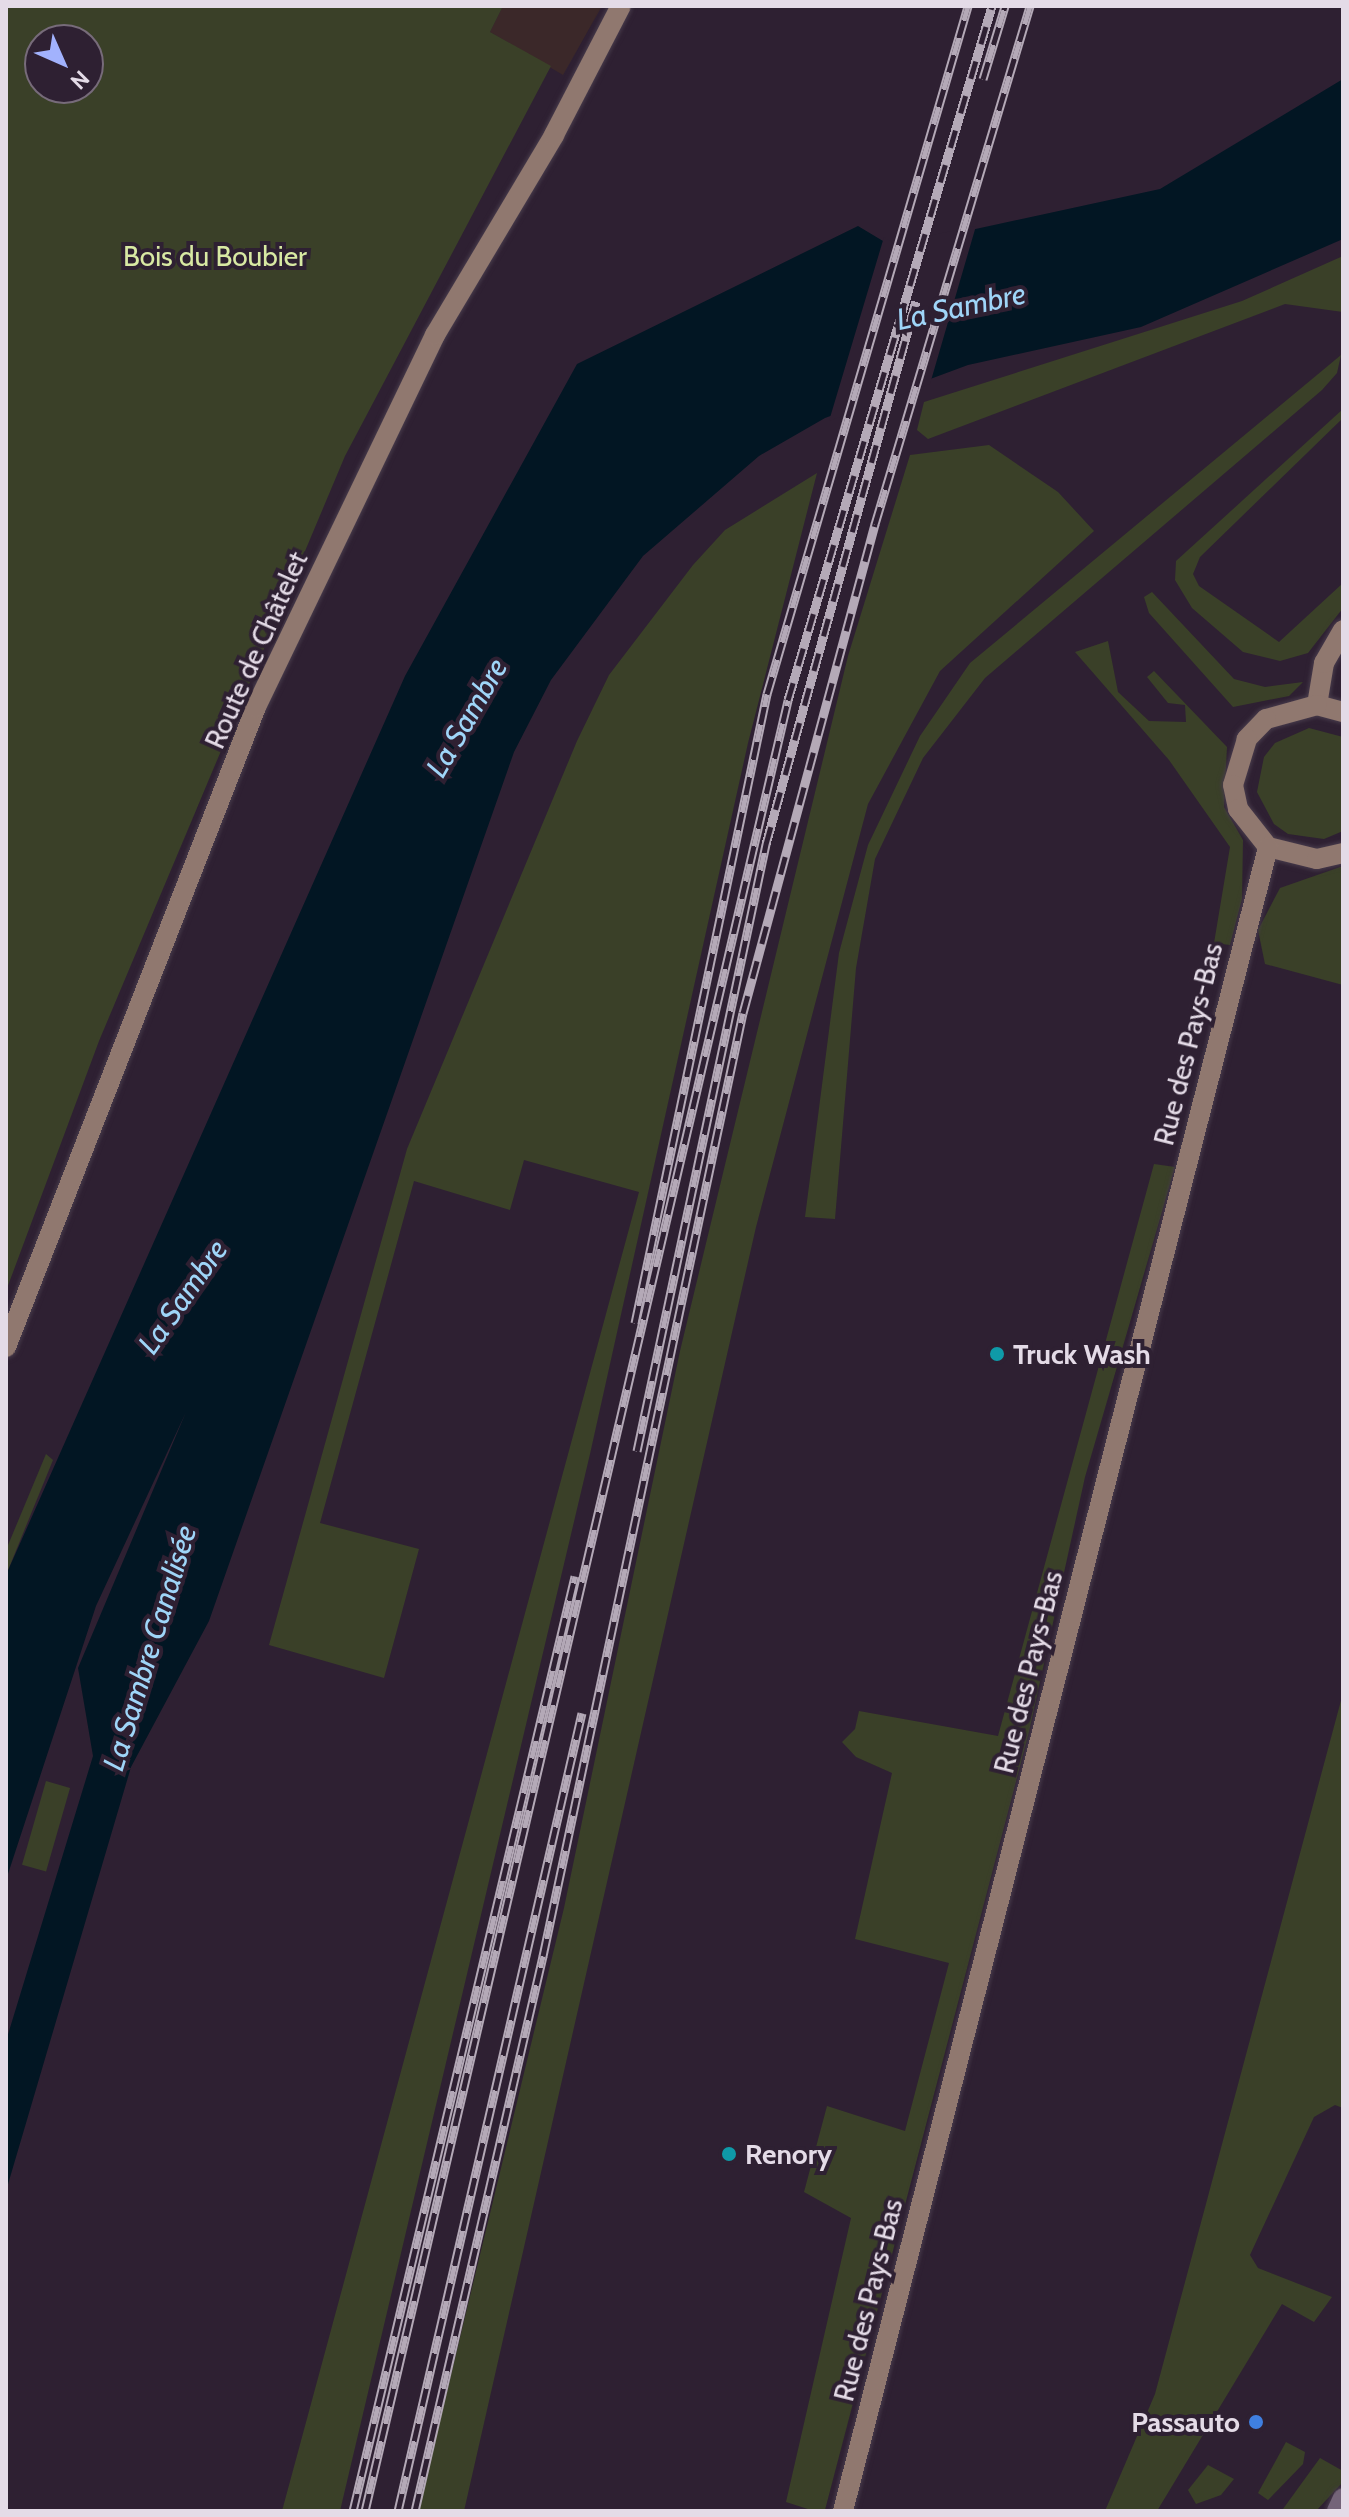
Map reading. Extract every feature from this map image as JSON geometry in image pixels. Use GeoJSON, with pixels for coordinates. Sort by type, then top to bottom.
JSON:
{"type":"FeatureCollection","features":[{"type":"Feature","properties":{"kind":"street","name":"Route de Châtelet"},"geometry":{"type":"LineString","coordinates":[[6,1347],[256,707],[435,335],[554,135],[621,6]]}},
{"type":"Feature","properties":{"kind":"street"},"geometry":{"type":"LineString","coordinates":[[1317,705],[1324,663],[1343,630]]}},
{"type":"Feature","properties":{"kind":"street"},"geometry":{"type":"LineString","coordinates":[[1343,712],[1317,705],[1266,719],[1237,761],[1238,809],[1268,847],[1317,859],[1343,853]]}},
{"type":"Feature","properties":{"kind":"street","name":"Rue des Pays-Bas"},"geometry":{"type":"LineString","coordinates":[[843,2511],[1268,847]]}},
{"type":"Feature","properties":{"kind":"street"},"geometry":{"type":"LineString","coordinates":[[1337,2511],[1343,2498]]}},
{"type":"Feature","properties":{"kind":"shaded area"},"geometry":{"type":"Polygon","coordinates":[[[503,6],[602,6],[563,75],[490,32],[503,6]]]}},
{"type":"Feature","properties":{"kind":"green space","name":"Bois du Boubier"},"geometry":{"type":"Polygon","coordinates":[[[6,6],[503,6],[490,32],[551,66],[345,456],[99,1041],[6,1291],[6,6]]]}},
{"type":"Feature","properties":{"kind":"green space"},"geometry":{"type":"Polygon","coordinates":[[[1343,256],[1343,312],[1285,304],[928,439],[917,430],[924,402],[1242,301],[1343,256]]]}},
{"type":"Feature","properties":{"kind":"green space"},"geometry":{"type":"Polygon","coordinates":[[[1341,355],[1337,373],[1322,390],[985,678],[923,758],[875,859],[856,968],[835,1219],[805,1217],[839,953],[868,845],[920,736],[970,663],[1341,355]]]}},
{"type":"Feature","properties":{"kind":"green space"},"geometry":{"type":"Polygon","coordinates":[[[1343,409],[1343,418],[1200,557],[1193,574],[1199,586],[1279,642],[1343,583],[1343,608],[1308,653],[1280,661],[1243,652],[1192,608],[1175,580],[1176,561],[1343,409]]]}},
{"type":"Feature","properties":{"kind":"green space"},"geometry":{"type":"Polygon","coordinates":[[[989,445],[1058,492],[1094,531],[940,671],[868,804],[756,1227],[464,2511],[418,2511],[564,1908],[680,1351],[848,656],[910,455],[989,445]]]}},
{"type":"Feature","properties":{"kind":"green space"},"geometry":{"type":"Polygon","coordinates":[[[817,473],[748,743],[590,1454],[340,2511],[282,2511],[639,1192],[524,1160],[510,1210],[414,1181],[320,1523],[419,1549],[384,1678],[269,1645],[407,1149],[577,741],[609,675],[693,565],[725,530],[817,473]]]}},
{"type":"Feature","properties":{"kind":"green space"},"geometry":{"type":"Polygon","coordinates":[[[1152,592],[1234,679],[1265,687],[1303,682],[1289,696],[1233,707],[1149,613],[1144,597],[1152,592]]]}},
{"type":"Feature","properties":{"kind":"green space"},"geometry":{"type":"Polygon","coordinates":[[[1108,641],[1118,692],[1149,721],[1186,722],[1185,705],[1168,703],[1147,677],[1154,671],[1227,747],[1224,807],[1243,840],[1242,899],[1230,945],[1214,943],[1230,847],[1169,760],[1075,652],[1108,641]]]}},
{"type":"Feature","properties":{"kind":"green space"},"geometry":{"type":"Polygon","coordinates":[[[1309,728],[1343,737],[1343,831],[1324,839],[1288,834],[1274,824],[1257,792],[1264,757],[1275,743],[1309,728]]]}},
{"type":"Feature","properties":{"kind":"green space"},"geometry":{"type":"Polygon","coordinates":[[[1343,866],[1343,985],[1265,964],[1258,930],[1280,888],[1343,866]]]}},
{"type":"Feature","properties":{"kind":"green space"},"geometry":{"type":"Polygon","coordinates":[[[1154,1164],[1175,1167],[1085,1477],[1029,1732],[825,2510],[814,2511],[786,2502],[851,2218],[804,2192],[827,2106],[905,2131],[949,1963],[855,1939],[892,1773],[856,1757],[842,1742],[855,1729],[859,1711],[998,1736],[1154,1164]]]}},
{"type":"Feature","properties":{"kind":"green space"},"geometry":{"type":"Polygon","coordinates":[[[46,1454],[53,1460],[6,1575],[6,1550],[46,1454]]]}},
{"type":"Feature","properties":{"kind":"green space"},"geometry":{"type":"Polygon","coordinates":[[[1343,1693],[1343,2108],[1335,2105],[1314,2117],[1250,2255],[1258,2268],[1332,2297],[1314,2322],[1282,2304],[1157,2511],[1105,2511],[1155,2394],[1343,1693]]]}},
{"type":"Feature","properties":{"kind":"green space"},"geometry":{"type":"Polygon","coordinates":[[[46,1781],[70,1788],[46,1872],[22,1865],[46,1781]]]}},
{"type":"Feature","properties":{"kind":"green space"},"geometry":{"type":"Polygon","coordinates":[[[1286,2442],[1305,2452],[1303,2464],[1268,2500],[1258,2493],[1286,2442]]]}},
{"type":"Feature","properties":{"kind":"green space"},"geometry":{"type":"Polygon","coordinates":[[[1320,2458],[1343,2471],[1343,2482],[1316,2511],[1283,2509],[1320,2458]]]}},
{"type":"Feature","properties":{"kind":"green space"},"geometry":{"type":"Polygon","coordinates":[[[1208,2465],[1234,2479],[1221,2495],[1196,2504],[1188,2490],[1208,2465]]]}},
{"type":"Feature","properties":{"kind":"water"},"geometry":{"type":"Polygon","coordinates":[[[1343,79],[1343,239],[1141,327],[968,365],[825,418],[759,456],[643,556],[551,680],[514,752],[209,1621],[131,1767],[6,2191],[6,2041],[93,1756],[78,1668],[186,1412],[96,1606],[6,1880],[6,1575],[405,676],[577,364],[858,226],[893,247],[1160,189],[1343,79]]]}},
{"type":"Feature","properties":{"kind":"pier"},"geometry":{"type":"Polygon","coordinates":[[[976,226],[930,384],[829,421],[884,237],[894,243],[976,226]]]}},
{"type":"Feature","properties":{"kind":"railway"},"geometry":{"type":"LineString","coordinates":[[635,1323],[767,694],[968,6]]}},
{"type":"Feature","properties":{"kind":"railway"},"geometry":{"type":"LineString","coordinates":[[365,2511],[788,700],[992,6]]}},
{"type":"Feature","properties":{"kind":"railway"},"geometry":{"type":"LineString","coordinates":[[983,79],[1005,6]]}},
{"type":"Feature","properties":{"kind":"railway"},"geometry":{"type":"LineString","coordinates":[[415,2511],[543,1956],[743,1013],[875,524],[1030,6]]}},
{"type":"Feature","properties":{"kind":"railway"},"geometry":{"type":"LineString","coordinates":[[637,1451],[766,844],[916,301]]}},
{"type":"Feature","properties":{"kind":"railway"},"geometry":{"type":"LineString","coordinates":[[353,2511],[575,1576]]}},
{"type":"Feature","properties":{"kind":"railway"},"geometry":{"type":"LineString","coordinates":[[398,2511],[582,1713]]}},
{"type":"Feature","properties":{"kind":"place","name":"Truck Wash"},"geometry":{"type":"Point","coordinates":[997,1354]}},
{"type":"Feature","properties":{"kind":"place","name":"Renory"},"geometry":{"type":"Point","coordinates":[729,2154]}},
{"type":"Feature","properties":{"kind":"place","name":"Passauto"},"geometry":{"type":"Point","coordinates":[1256,2422]}},
{"type":"Feature","properties":{"kind":"water label","name":"La Sambre"},"geometry":{"type":"Point","coordinates":[961,307]}},
{"type":"Feature","properties":{"kind":"water label","name":"La Sambre"},"geometry":{"type":"Point","coordinates":[467,718]}},
{"type":"Feature","properties":{"kind":"water label","name":"La Sambre"},"geometry":{"type":"Point","coordinates":[183,1297]}},
{"type":"Feature","properties":{"kind":"water label","name":"La Sambre Canalisée"},"geometry":{"type":"Point","coordinates":[150,1648]}}]}
